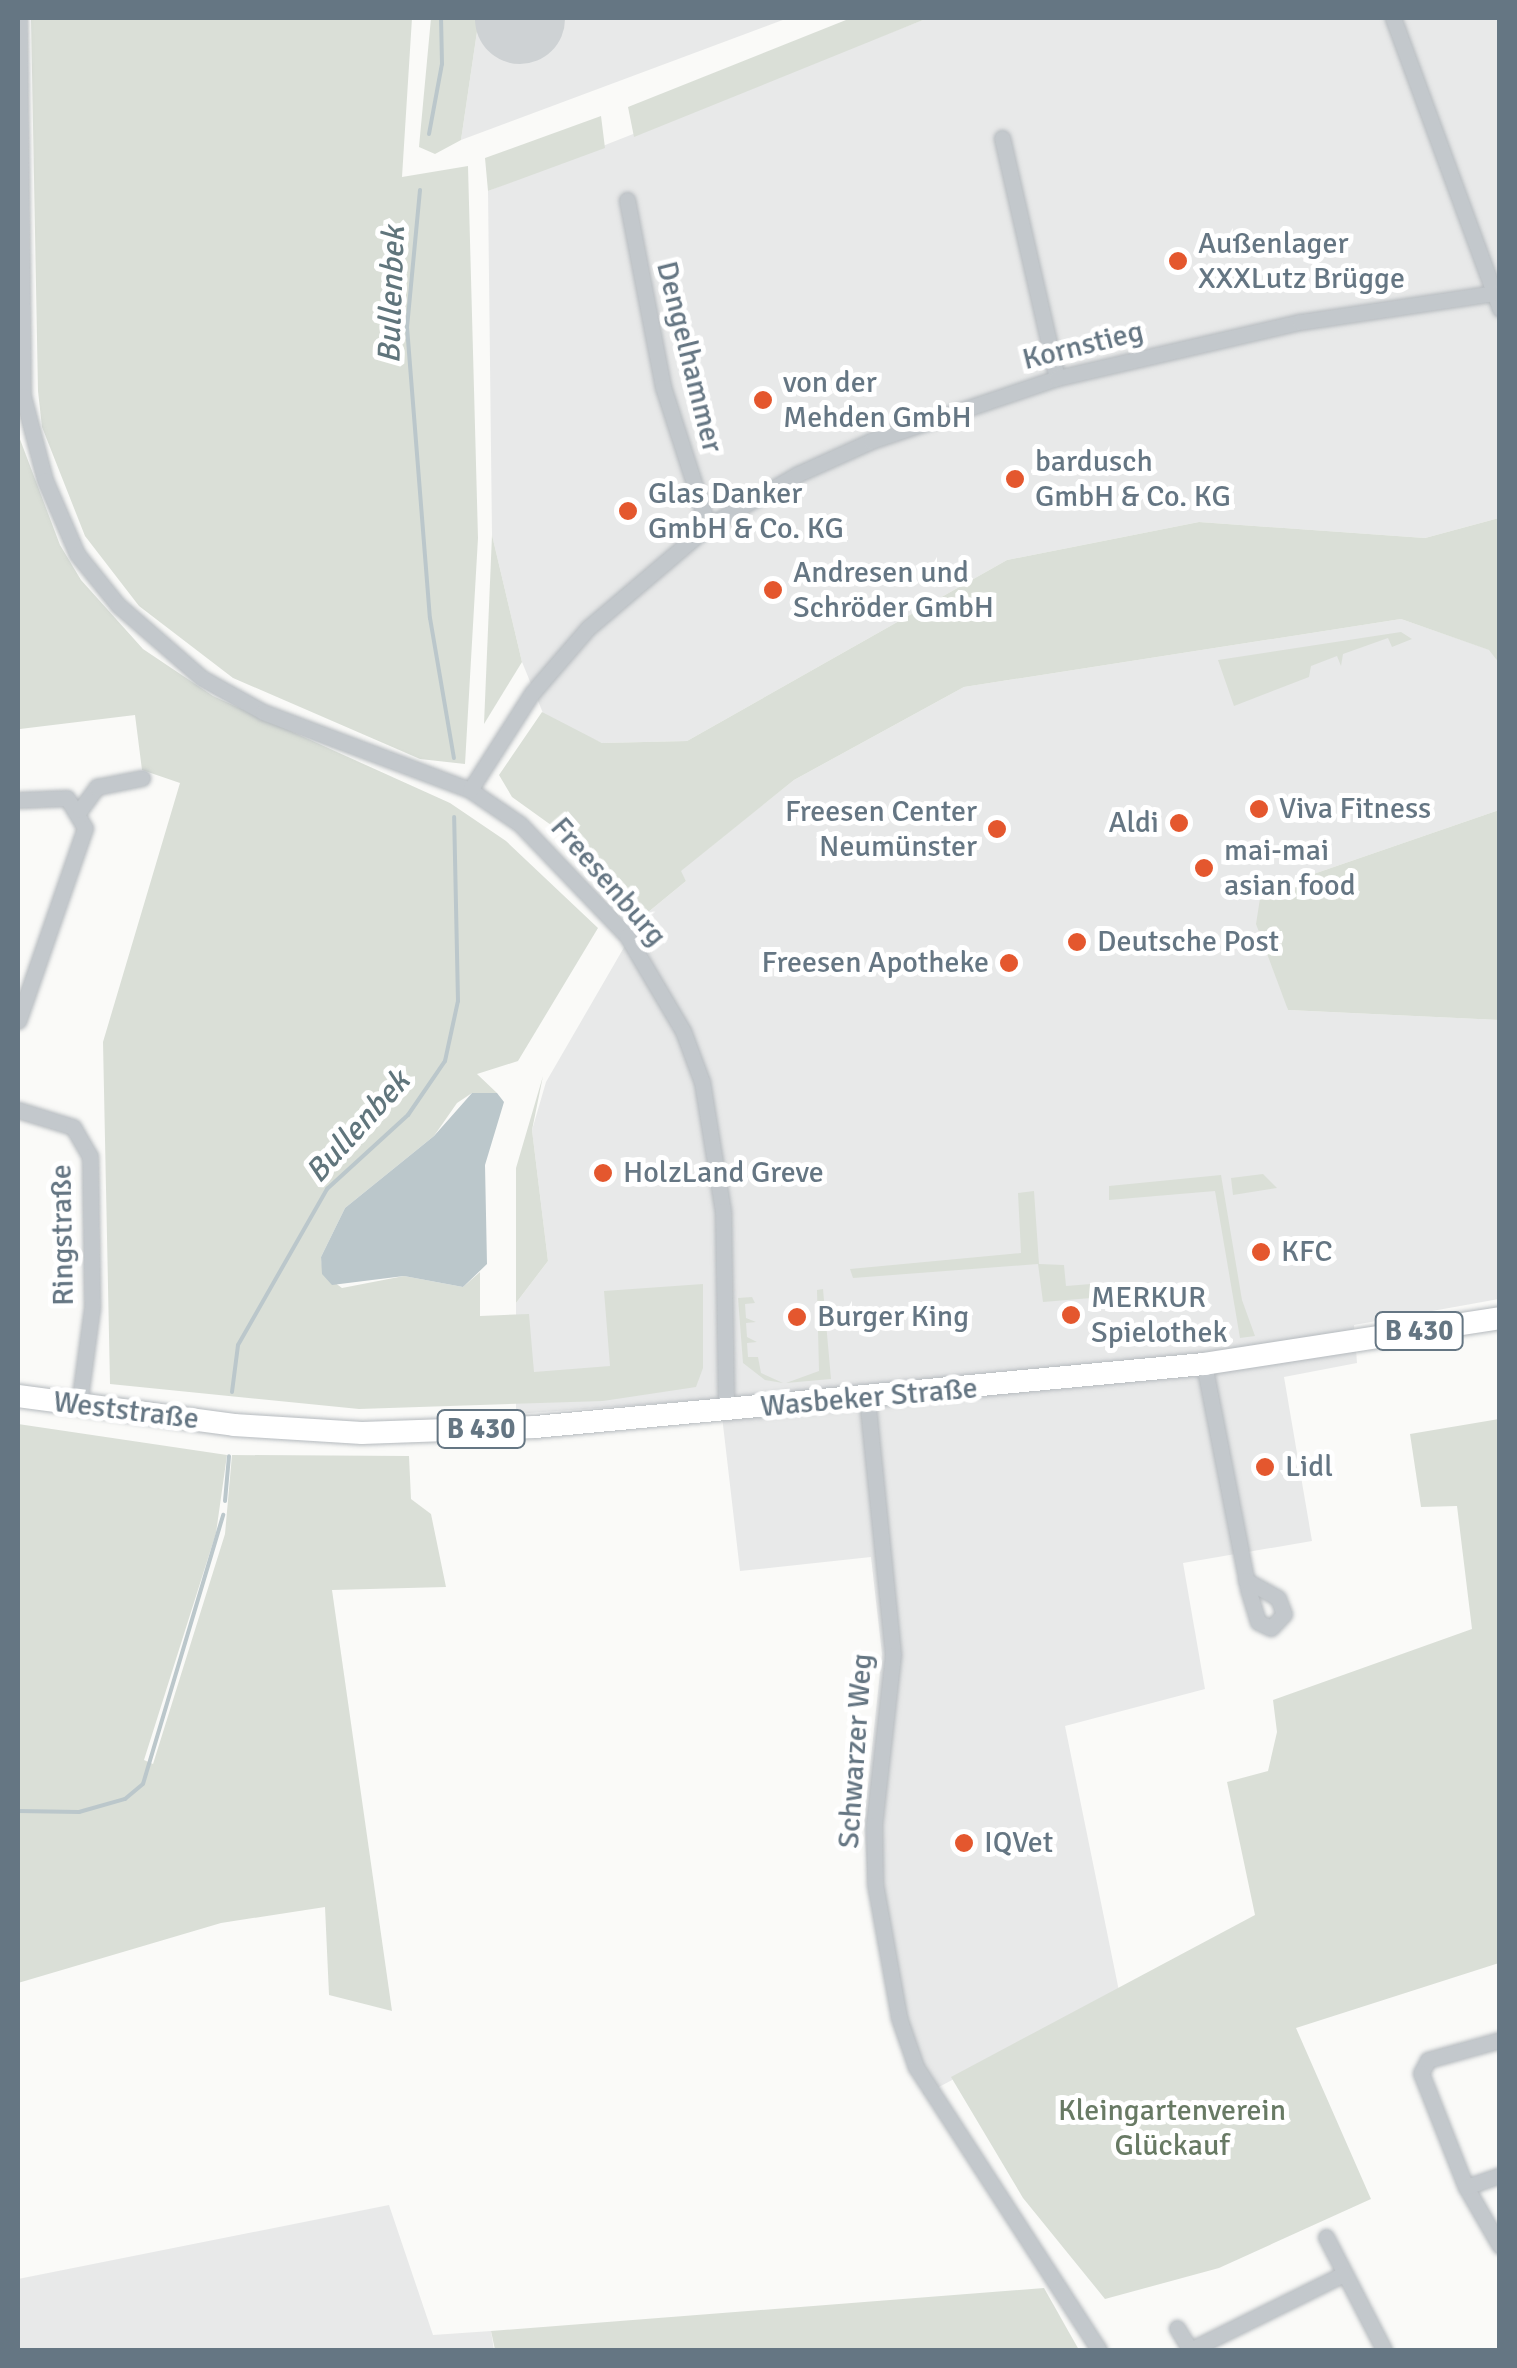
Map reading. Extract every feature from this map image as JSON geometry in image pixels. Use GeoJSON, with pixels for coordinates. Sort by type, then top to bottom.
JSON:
{"type":"FeatureCollection","features":[{"type":"Feature","properties":{"kind":"main road","name":"Wasbeker Straße"},"geometry":{"type":"LineString","coordinates":[[234,1425],[362,1433],[535,1427],[1204,1364],[1500,1318]]}},
{"type":"Feature","properties":{"kind":"main road","name":"Weststraße"},"geometry":{"type":"LineString","coordinates":[[18,1396],[234,1425]]}},
{"type":"Feature","properties":{"kind":"street","name":"Freesenburg"},"geometry":{"type":"LineString","coordinates":[[19,18],[20,397],[40,463],[77,554],[152,638],[202,678],[263,712],[470,790],[560,860],[616,924],[683,1032],[716,1150],[726,1410]]}},
{"type":"Feature","properties":{"kind":"street"},"geometry":{"type":"LineString","coordinates":[[1393,18],[1474,226],[1496,301]]}},
{"type":"Feature","properties":{"kind":"street"},"geometry":{"type":"LineString","coordinates":[[1002,138],[1058,378]]}},
{"type":"Feature","properties":{"kind":"street","name":"Dengelhammer"},"geometry":{"type":"LineString","coordinates":[[627,200],[659,373],[708,526]]}},
{"type":"Feature","properties":{"kind":"street","name":"Kornstieg"},"geometry":{"type":"LineString","coordinates":[[470,790],[532,693],[588,628],[708,526],[871,441],[1058,378],[1300,322],[1496,301]]}},
{"type":"Feature","properties":{"kind":"street"},"geometry":{"type":"LineString","coordinates":[[18,1022],[84,837],[80,810],[96,787],[142,778]]}},
{"type":"Feature","properties":{"kind":"street"},"geometry":{"type":"LineString","coordinates":[[18,800],[56,795],[80,810]]}},
{"type":"Feature","properties":{"kind":"street","name":"Ringstraße"},"geometry":{"type":"LineString","coordinates":[[18,1110],[73,1126],[90,1156],[92,1308],[79,1404]]}},
{"type":"Feature","properties":{"kind":"street"},"geometry":{"type":"LineString","coordinates":[[1204,1364],[1246,1580]]}},
{"type":"Feature","properties":{"kind":"street","name":"Schwarzer Weg"},"geometry":{"type":"LineString","coordinates":[[866,1398],[893,1656],[874,1825],[875,1884],[899,2018],[916,2067],[1099,2350]]}},
{"type":"Feature","properties":{"kind":"street"},"geometry":{"type":"LineString","coordinates":[[1500,2040],[1428,2060],[1421,2068],[1466,2186],[1500,2246]]}},
{"type":"Feature","properties":{"kind":"street"},"geometry":{"type":"LineString","coordinates":[[1466,2186],[1500,2175]]}},
{"type":"Feature","properties":{"kind":"street"},"geometry":{"type":"LineString","coordinates":[[1326,2237],[1384,2350]]}},
{"type":"Feature","properties":{"kind":"street"},"geometry":{"type":"LineString","coordinates":[[1178,2328],[1190,2349],[1344,2274]]}},
{"type":"Feature","properties":{"kind":"shaded area"},"geometry":{"type":"Polygon","coordinates":[[[479,18],[788,18],[461,140],[479,18]]]}},
{"type":"Feature","properties":{"kind":"shaded area"},"geometry":{"type":"Polygon","coordinates":[[[928,18],[1499,18],[1499,518],[1425,538],[1199,522],[1007,560],[687,741],[602,743],[545,718],[522,662],[492,535],[488,191],[928,18]]]}},
{"type":"Feature","properties":{"kind":"shaded area"},"geometry":{"type":"Polygon","coordinates":[[[1401,619],[1490,650],[1499,663],[1499,810],[1261,892],[1288,1010],[1499,1020],[1499,1299],[1354,1325],[1357,1363],[1284,1377],[1312,1541],[1183,1563],[1205,1689],[1065,1726],[1119,1991],[924,2095],[868,1885],[864,1823],[882,1654],[871,1557],[740,1571],[720,1399],[516,1414],[516,1303],[548,1261],[532,1130],[546,1082],[641,918],[686,881],[680,871],[794,780],[964,687],[1401,619]]]}},
{"type":"Feature","properties":{"kind":"shaded area"},"geometry":{"type":"Polygon","coordinates":[[[472,1093],[497,1093],[504,1102],[485,1165],[487,1264],[463,1287],[404,1276],[332,1285],[322,1274],[321,1257],[345,1208],[434,1136],[472,1093]]]}},
{"type":"Feature","properties":{"kind":"shaded area"},"geometry":{"type":"Polygon","coordinates":[[[389,2205],[433,2335],[491,2331],[494,2350],[18,2350],[18,2279],[389,2205]]]}},
{"type":"Feature","properties":{"kind":"green space"},"geometry":{"type":"Polygon","coordinates":[[[31,18],[412,18],[402,177],[468,166],[478,538],[465,764],[420,759],[233,678],[139,606],[85,536],[42,427],[38,391],[31,18]]]}},
{"type":"Feature","properties":{"kind":"green space"},"geometry":{"type":"Polygon","coordinates":[[[431,18],[479,18],[461,140],[435,154],[419,147],[431,18]]]}},
{"type":"Feature","properties":{"kind":"green space"},"geometry":{"type":"Polygon","coordinates":[[[851,18],[928,18],[634,137],[628,107],[851,18]]]}},
{"type":"Feature","properties":{"kind":"green space"},"geometry":{"type":"Polygon","coordinates":[[[601,116],[605,148],[488,191],[485,158],[601,116]]]}},
{"type":"Feature","properties":{"kind":"green space"},"geometry":{"type":"Polygon","coordinates":[[[18,434],[60,545],[81,580],[143,649],[213,696],[450,803],[506,841],[598,928],[518,1061],[477,1074],[497,1093],[472,1093],[457,1103],[434,1136],[345,1208],[321,1257],[323,1274],[342,1288],[404,1276],[463,1287],[480,1272],[480,1316],[529,1314],[534,1372],[610,1366],[604,1291],[703,1284],[703,1368],[696,1387],[603,1401],[359,1409],[110,1384],[103,1042],[180,783],[142,770],[135,715],[20,729],[18,434]]]}},
{"type":"Feature","properties":{"kind":"green space"},"geometry":{"type":"Polygon","coordinates":[[[1499,518],[1499,663],[1489,650],[1401,619],[964,687],[794,780],[681,871],[686,881],[641,918],[583,848],[512,797],[499,775],[542,712],[602,743],[687,741],[1007,560],[1199,522],[1425,538],[1499,518]]]}},
{"type":"Feature","properties":{"kind":"green space"},"geometry":{"type":"Polygon","coordinates":[[[492,535],[522,662],[484,724],[492,535]]]}},
{"type":"Feature","properties":{"kind":"green space"},"geometry":{"type":"Polygon","coordinates":[[[1401,632],[1412,639],[1392,647],[1388,638],[1343,654],[1341,666],[1337,656],[1311,666],[1309,677],[1234,706],[1218,660],[1401,632]]]}},
{"type":"Feature","properties":{"kind":"green space"},"geometry":{"type":"Polygon","coordinates":[[[1499,810],[1499,1020],[1288,1010],[1256,924],[1261,892],[1499,810]]]}},
{"type":"Feature","properties":{"kind":"green space"},"geometry":{"type":"Polygon","coordinates":[[[543,1076],[532,1130],[548,1261],[516,1303],[516,1168],[543,1076]]]}},
{"type":"Feature","properties":{"kind":"green space"},"geometry":{"type":"Polygon","coordinates":[[[1263,1174],[1277,1188],[1233,1195],[1231,1178],[1263,1174]]]}},
{"type":"Feature","properties":{"kind":"green space"},"geometry":{"type":"Polygon","coordinates":[[[1221,1175],[1242,1300],[1255,1336],[1240,1338],[1215,1191],[1109,1200],[1109,1186],[1221,1175]]]}},
{"type":"Feature","properties":{"kind":"green space"},"geometry":{"type":"Polygon","coordinates":[[[1034,1191],[1039,1264],[1064,1265],[1066,1286],[1091,1284],[1091,1298],[1043,1302],[1038,1264],[853,1278],[850,1269],[1021,1253],[1018,1193],[1034,1191]]]}},
{"type":"Feature","properties":{"kind":"green space"},"geometry":{"type":"Polygon","coordinates":[[[823,1289],[831,1379],[786,1383],[819,1371],[817,1290],[823,1289]]]}},
{"type":"Feature","properties":{"kind":"green space"},"geometry":{"type":"Polygon","coordinates":[[[752,1297],[755,1303],[745,1304],[746,1318],[756,1322],[746,1323],[747,1337],[757,1342],[747,1343],[748,1357],[758,1357],[761,1373],[783,1383],[765,1380],[743,1363],[738,1298],[752,1297]]]}},
{"type":"Feature","properties":{"kind":"green space","name":"Kleingartenverein Glückauf"},"geometry":{"type":"Polygon","coordinates":[[[1499,1419],[1499,1963],[1296,2028],[1371,2199],[1219,2268],[1105,2299],[1023,2198],[951,2077],[1255,1915],[1227,1782],[1268,1771],[1277,1732],[1273,1700],[1472,1629],[1457,1506],[1421,1507],[1410,1434],[1499,1419]]]}},
{"type":"Feature","properties":{"kind":"green space"},"geometry":{"type":"Polygon","coordinates":[[[18,1424],[227,1455],[216,1533],[144,1760],[153,1764],[225,1534],[232,1455],[409,1456],[411,1499],[431,1514],[446,1587],[332,1590],[392,2011],[329,1995],[325,1907],[221,1923],[18,1983],[18,1424]]]}},
{"type":"Feature","properties":{"kind":"green space"},"geometry":{"type":"Polygon","coordinates":[[[1044,2288],[1079,2350],[495,2350],[491,2331],[1044,2288]]]}},
{"type":"Feature","properties":{"kind":"waterway","name":"Bullenbek"},"geometry":{"type":"LineString","coordinates":[[429,134],[442,64],[441,18]]}},
{"type":"Feature","properties":{"kind":"waterway","name":"Bullenbek"},"geometry":{"type":"LineString","coordinates":[[420,190],[407,327],[430,618],[454,758]]}},
{"type":"Feature","properties":{"kind":"waterway","name":"Bullenbek"},"geometry":{"type":"LineString","coordinates":[[232,1392],[238,1345],[327,1189],[408,1115],[445,1061],[458,1001],[454,817]]}},
{"type":"Feature","properties":{"kind":"waterway","name":"Bullenbek"},"geometry":{"type":"LineString","coordinates":[[225,1501],[229,1456]]}},
{"type":"Feature","properties":{"kind":"waterway","name":"Bullenbek"},"geometry":{"type":"LineString","coordinates":[[18,1811],[79,1812],[125,1799],[143,1784],[223,1515]]}},
{"type":"Feature","properties":{"kind":"place","name":"Außenlager XXXLutz Brügge"},"geometry":{"type":"Point","coordinates":[1178,261]}},
{"type":"Feature","properties":{"kind":"place","name":"von der Mehden GmbH"},"geometry":{"type":"Point","coordinates":[763,400]}},
{"type":"Feature","properties":{"kind":"place","name":"bardusch GmbH & Co. KG"},"geometry":{"type":"Point","coordinates":[1015,479]}},
{"type":"Feature","properties":{"kind":"place","name":"Glas Danker GmbH & Co. KG"},"geometry":{"type":"Point","coordinates":[628,511]}},
{"type":"Feature","properties":{"kind":"place","name":"Andresen und Schröder GmbH"},"geometry":{"type":"Point","coordinates":[773,590]}},
{"type":"Feature","properties":{"kind":"place","name":"Viva Fitness"},"geometry":{"type":"Point","coordinates":[1259,809]}},
{"type":"Feature","properties":{"kind":"place","name":"Aldi"},"geometry":{"type":"Point","coordinates":[1179,823]}},
{"type":"Feature","properties":{"kind":"place","name":"Freesen Center Neumünster"},"geometry":{"type":"Point","coordinates":[997,829]}},
{"type":"Feature","properties":{"kind":"place","name":"mai-mai asian food"},"geometry":{"type":"Point","coordinates":[1204,868]}},
{"type":"Feature","properties":{"kind":"place","name":"Deutsche Post"},"geometry":{"type":"Point","coordinates":[1077,942]}},
{"type":"Feature","properties":{"kind":"place","name":"Freesen Apotheke"},"geometry":{"type":"Point","coordinates":[1009,963]}},
{"type":"Feature","properties":{"kind":"place","name":"HolzLand Greve"},"geometry":{"type":"Point","coordinates":[603,1173]}},
{"type":"Feature","properties":{"kind":"place","name":"KFC"},"geometry":{"type":"Point","coordinates":[1261,1252]}},
{"type":"Feature","properties":{"kind":"place","name":"MERKUR Spielothek"},"geometry":{"type":"Point","coordinates":[1071,1315]}},
{"type":"Feature","properties":{"kind":"place","name":"Burger King"},"geometry":{"type":"Point","coordinates":[797,1317]}},
{"type":"Feature","properties":{"kind":"place","name":"Lidl"},"geometry":{"type":"Point","coordinates":[1265,1467]}},
{"type":"Feature","properties":{"kind":"place","name":"IQVet"},"geometry":{"type":"Point","coordinates":[964,1843]}}]}
